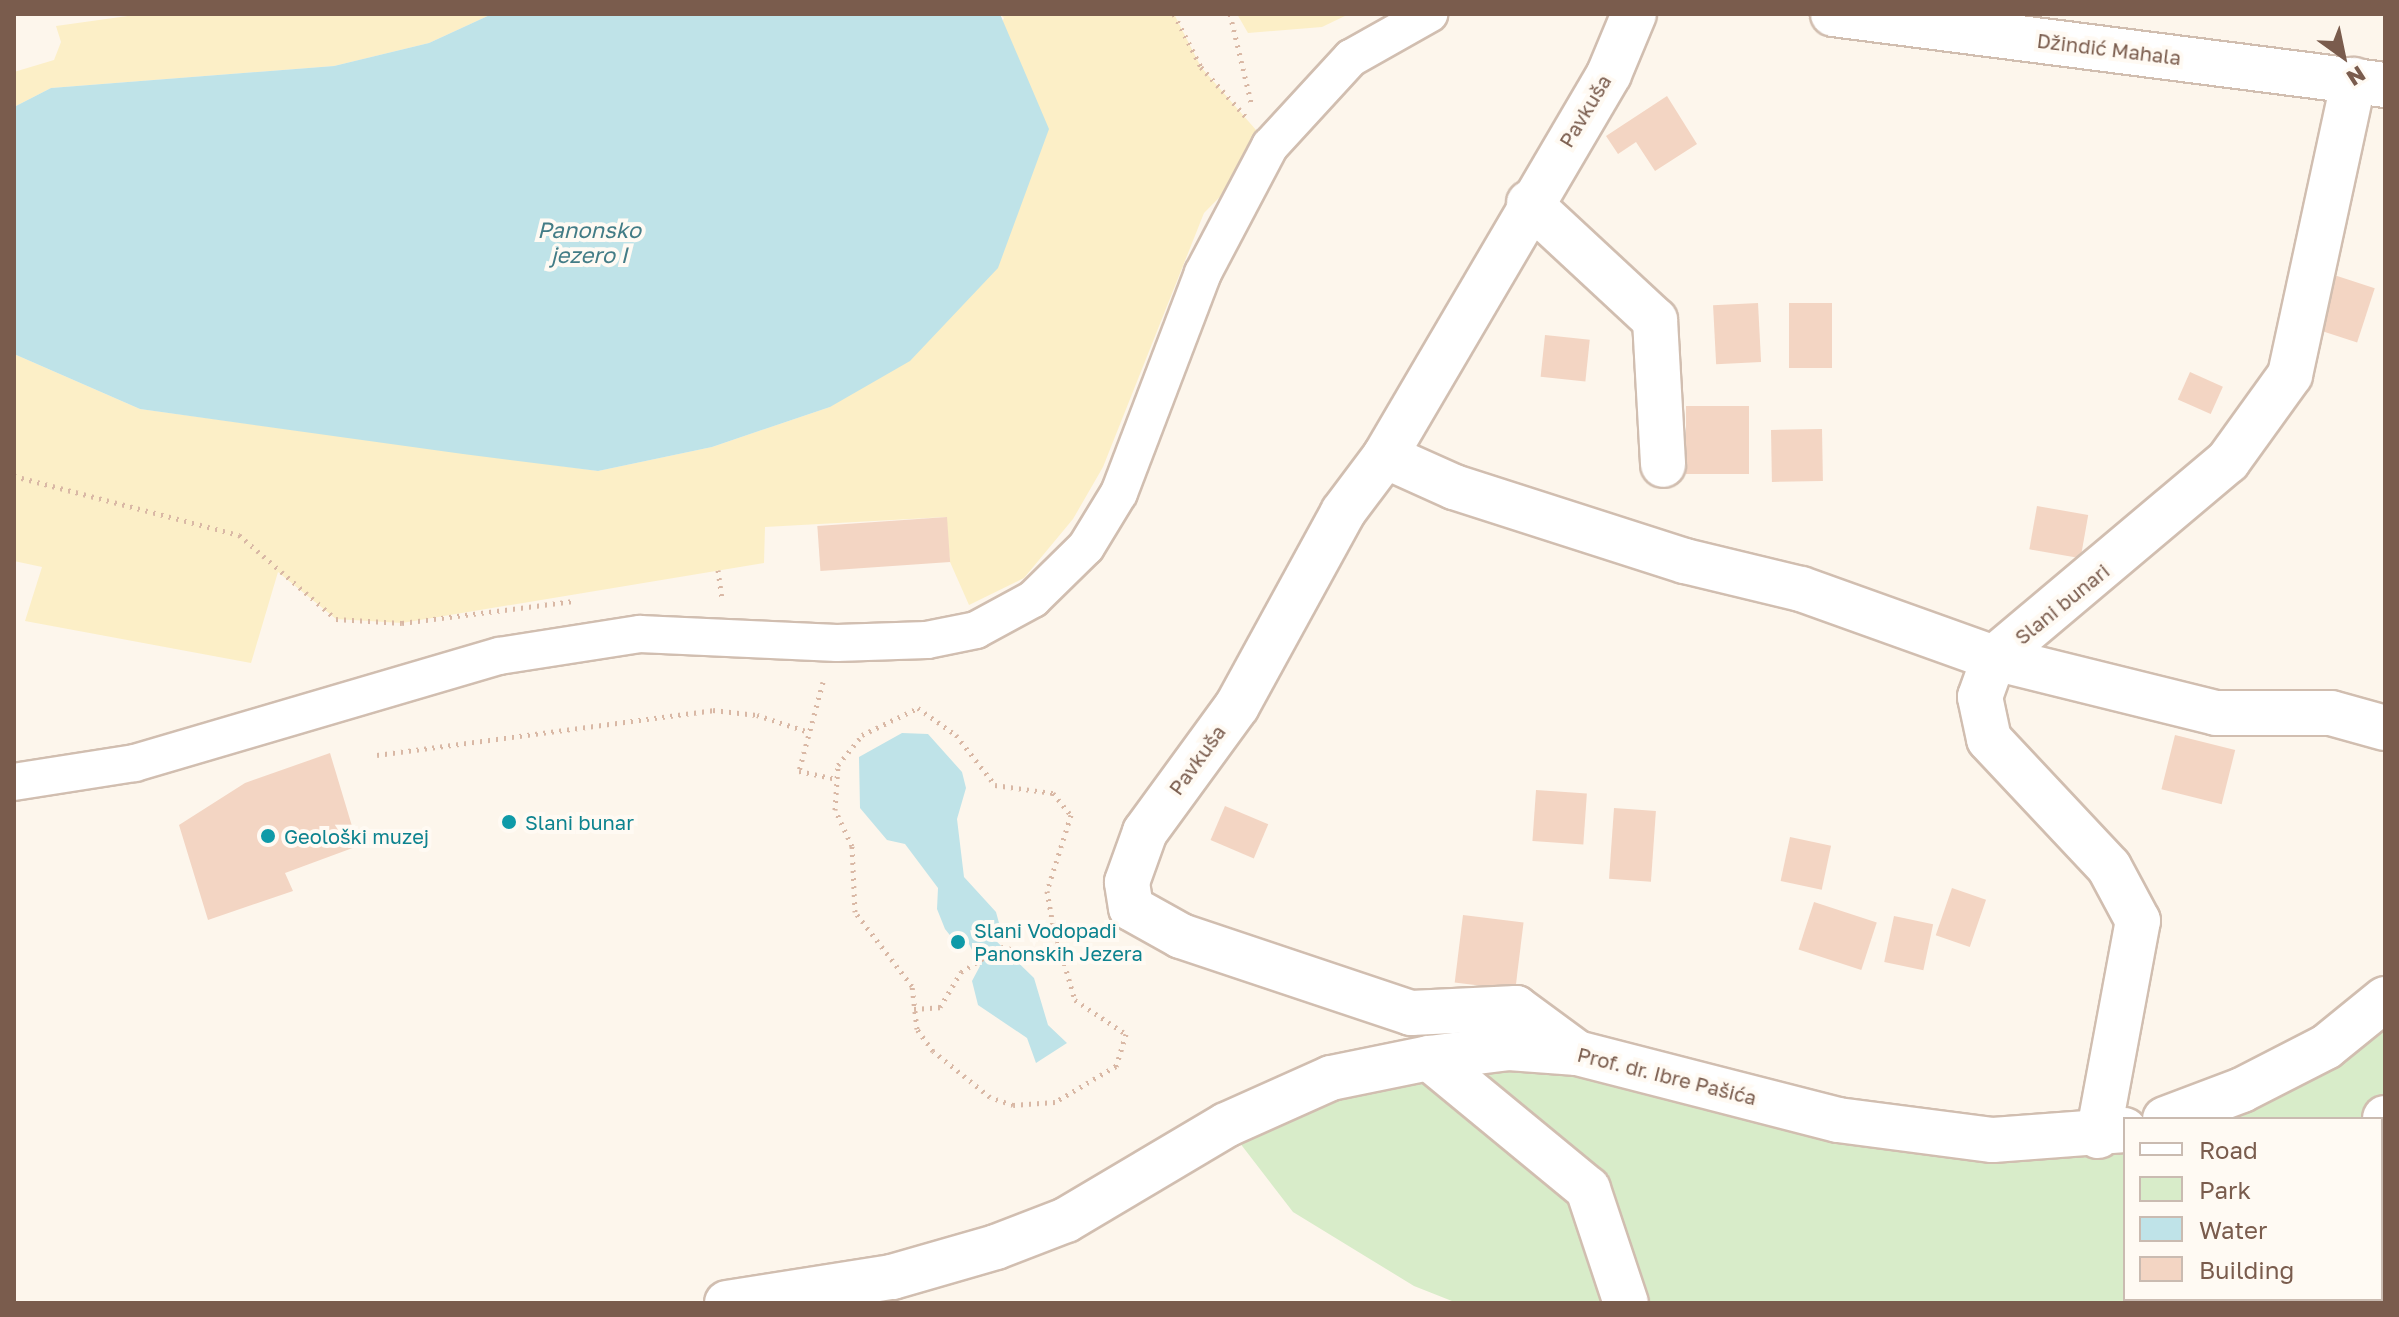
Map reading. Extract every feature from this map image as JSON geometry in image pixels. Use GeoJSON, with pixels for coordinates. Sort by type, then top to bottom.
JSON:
{"type":"FeatureCollection","features":[{"type":"Feature","properties":{"kind":"street"},"geometry":{"type":"LineString","coordinates":[[14,782],[135,763],[499,656],[640,634],[837,643],[927,640],[976,630],[1033,599],[1086,547],[1119,493],[1203,273],[1263,138],[1351,58],[1429,14]]}},
{"type":"Feature","properties":{"kind":"street","name":"Pavkuša"},"geometry":{"type":"LineString","coordinates":[[1577,1053],[1516,1008],[1411,1013],[1181,936],[1131,908],[1127,882],[1145,832],[1237,706],[1343,512],[1385,456],[1529,203],[1609,74],[1634,14]]}},
{"type":"Feature","properties":{"kind":"street","name":"Džindić Mahala"},"geometry":{"type":"LineString","coordinates":[[1833,14],[2370,82]]}},
{"type":"Feature","properties":{"kind":"street","name":"Slani bunari"},"geometry":{"type":"LineString","coordinates":[[2112,1133],[2138,921],[2109,867],[1989,739],[1980,697],[1994,658],[2228,461],[2290,375],[2370,82]]}},
{"type":"Feature","properties":{"kind":"street"},"geometry":{"type":"LineString","coordinates":[[1529,203],[1655,320],[1663,465]]}},
{"type":"Feature","properties":{"kind":"street"},"geometry":{"type":"LineString","coordinates":[[1385,456],[1454,487],[1685,561],[1801,589],[1994,658],[2068,671],[2216,713],[2331,713],[2385,728]]}},
{"type":"Feature","properties":{"kind":"street"},"geometry":{"type":"LineString","coordinates":[[2170,1117],[2242,1090],[2326,1047],[2385,999]]}},
{"type":"Feature","properties":{"kind":"street","name":"Prof. dr. Ibre Pašića"},"geometry":{"type":"LineString","coordinates":[[727,1303],[892,1277],[996,1247],[1066,1220],[1226,1125],[1331,1078],[1429,1058],[1509,1048],[1577,1053],[1838,1120],[1993,1140],[2112,1133]]}},
{"type":"Feature","properties":{"kind":"street"},"geometry":{"type":"LineString","coordinates":[[1429,1058],[1588,1189],[1626,1303]]}},
{"type":"Feature","properties":{"kind":"path"},"geometry":{"type":"LineString","coordinates":[[1174,14],[1201,67],[1263,138]]}},
{"type":"Feature","properties":{"kind":"path"},"geometry":{"type":"LineString","coordinates":[[1230,14],[1263,138]]}},
{"type":"Feature","properties":{"kind":"path"},"geometry":{"type":"LineString","coordinates":[[14,476],[239,535],[316,608],[349,622],[402,623],[583,600]]}},
{"type":"Feature","properties":{"kind":"path"},"geometry":{"type":"LineString","coordinates":[[712,603],[724,607],[718,570]]}},
{"type":"Feature","properties":{"kind":"path"},"geometry":{"type":"LineString","coordinates":[[837,643],[799,771],[837,779]]}},
{"type":"Feature","properties":{"kind":"path"},"geometry":{"type":"LineString","coordinates":[[918,708],[956,735],[995,785],[1010,792],[1053,793],[1071,815],[1047,891],[1075,1000],[1126,1034],[1116,1066],[1055,1102],[1013,1105],[975,1089],[933,1051],[917,1029],[912,986],[855,912],[852,846],[835,810],[837,779],[838,765],[862,735],[918,708]]}},
{"type":"Feature","properties":{"kind":"path"},"geometry":{"type":"LineString","coordinates":[[377,755],[713,710],[757,715],[809,732]]}},
{"type":"Feature","properties":{"kind":"path"},"geometry":{"type":"LineString","coordinates":[[914,1009],[940,1007],[974,962],[1001,947],[1045,956],[1065,952]]}},
{"type":"Feature","properties":{"kind":"green space"},"geometry":{"type":"Polygon","coordinates":[[[2385,999],[2385,1303],[1457,1303],[1414,1286],[1293,1212],[1226,1125],[1509,1048],[1838,1120],[2123,1130],[2123,1301],[2383,1301],[2383,1117],[2169,1117],[2385,999]]]}},
{"type":"Feature","properties":{"kind":"sand"},"geometry":{"type":"Polygon","coordinates":[[[142,14],[492,14],[429,43],[334,66],[51,88],[14,107],[14,72],[54,60],[61,42],[56,26],[142,14]]]}},
{"type":"Feature","properties":{"kind":"sand"},"geometry":{"type":"Polygon","coordinates":[[[1000,14],[1174,14],[1201,67],[1270,146],[1204,213],[1103,467],[1073,519],[1024,578],[969,605],[950,562],[946,517],[765,527],[764,563],[402,623],[336,619],[278,572],[251,663],[25,621],[42,567],[14,561],[14,354],[140,409],[598,471],[712,447],[830,407],[1004,18],[1000,14]]]}},
{"type":"Feature","properties":{"kind":"sand"},"geometry":{"type":"Polygon","coordinates":[[[1237,14],[1349,14],[1322,27],[1248,33],[1237,14]]]}},
{"type":"Feature","properties":{"kind":"water","name":"Panonsko jezero I"},"geometry":{"type":"Polygon","coordinates":[[[492,14],[1000,14],[1049,129],[998,268],[910,361],[830,407],[712,447],[598,471],[463,454],[140,409],[14,354],[14,107],[51,88],[334,66],[429,43],[492,14]]]}},
{"type":"Feature","properties":{"kind":"water"},"geometry":{"type":"Polygon","coordinates":[[[902,733],[928,734],[962,772],[966,788],[957,819],[964,877],[996,912],[999,923],[990,935],[1034,978],[1048,1025],[1067,1043],[1036,1063],[1027,1038],[978,1005],[972,981],[980,966],[969,944],[961,949],[945,929],[937,909],[938,888],[905,844],[887,840],[860,808],[859,757],[902,733]]]}},
{"type":"Feature","properties":{"kind":"building"},"geometry":{"type":"Polygon","coordinates":[[[1667,96],[1697,144],[1655,171],[1636,142],[1618,154],[1606,136],[1667,96]]]}},
{"type":"Feature","properties":{"kind":"building"},"geometry":{"type":"Polygon","coordinates":[[[2331,274],[2375,288],[2357,342],[2313,328],[2331,274]]]}},
{"type":"Feature","properties":{"kind":"building"},"geometry":{"type":"Polygon","coordinates":[[[1758,303],[1761,362],[1716,364],[1713,305],[1758,303]]]}},
{"type":"Feature","properties":{"kind":"building"},"geometry":{"type":"Polygon","coordinates":[[[1789,303],[1832,303],[1832,368],[1789,368],[1789,303]]]}},
{"type":"Feature","properties":{"kind":"building"},"geometry":{"type":"Polygon","coordinates":[[[1545,335],[1590,340],[1585,381],[1541,377],[1545,335]]]}},
{"type":"Feature","properties":{"kind":"building"},"geometry":{"type":"Polygon","coordinates":[[[2190,372],[2223,387],[2211,414],[2178,399],[2190,372]]]}},
{"type":"Feature","properties":{"kind":"building"},"geometry":{"type":"Polygon","coordinates":[[[1686,406],[1749,406],[1749,474],[1686,474],[1686,406]]]}},
{"type":"Feature","properties":{"kind":"building"},"geometry":{"type":"Polygon","coordinates":[[[1822,429],[1823,481],[1772,482],[1771,430],[1822,429]]]}},
{"type":"Feature","properties":{"kind":"building"},"geometry":{"type":"Polygon","coordinates":[[[2037,506],[2088,515],[2081,558],[2029,549],[2037,506]]]}},
{"type":"Feature","properties":{"kind":"building"},"geometry":{"type":"Polygon","coordinates":[[[947,517],[950,562],[820,571],[817,526],[947,517]]]}},
{"type":"Feature","properties":{"kind":"building"},"geometry":{"type":"Polygon","coordinates":[[[2175,735],[2235,750],[2222,804],[2161,789],[2175,735]]]}},
{"type":"Feature","properties":{"kind":"building","name":"Geološki muzej"},"geometry":{"type":"Polygon","coordinates":[[[330,753],[358,846],[285,873],[293,891],[208,920],[179,825],[245,783],[330,753]]]}},
{"type":"Feature","properties":{"kind":"building"},"geometry":{"type":"Polygon","coordinates":[[[1536,790],[1587,794],[1583,844],[1532,841],[1536,790]]]}},
{"type":"Feature","properties":{"kind":"building"},"geometry":{"type":"Polygon","coordinates":[[[1225,806],[1268,824],[1254,858],[1211,840],[1225,806]]]}},
{"type":"Feature","properties":{"kind":"building"},"geometry":{"type":"Polygon","coordinates":[[[1614,808],[1656,811],[1651,882],[1609,879],[1614,808]]]}},
{"type":"Feature","properties":{"kind":"building"},"geometry":{"type":"Polygon","coordinates":[[[1790,837],[1831,846],[1822,890],[1781,881],[1790,837]]]}},
{"type":"Feature","properties":{"kind":"building"},"geometry":{"type":"Polygon","coordinates":[[[1952,888],[1986,900],[1970,947],[1936,935],[1952,888]]]}},
{"type":"Feature","properties":{"kind":"building"},"geometry":{"type":"Polygon","coordinates":[[[1814,902],[1877,922],[1861,970],[1799,950],[1814,902]]]}},
{"type":"Feature","properties":{"kind":"building"},"geometry":{"type":"Polygon","coordinates":[[[1463,915],[1524,922],[1515,990],[1455,982],[1463,915]]]}},
{"type":"Feature","properties":{"kind":"building"},"geometry":{"type":"Polygon","coordinates":[[[1894,916],[1933,924],[1923,970],[1884,962],[1894,916]]]}},
{"type":"Feature","properties":{"kind":"place","name":"Slani bunar"},"geometry":{"type":"Point","coordinates":[509,822]}},
{"type":"Feature","properties":{"kind":"place","name":"Geološki muzej"},"geometry":{"type":"Point","coordinates":[268,836]}},
{"type":"Feature","properties":{"kind":"place","name":"Slani Vodopadi Panonskih Jezera"},"geometry":{"type":"Point","coordinates":[958,942]}}]}
